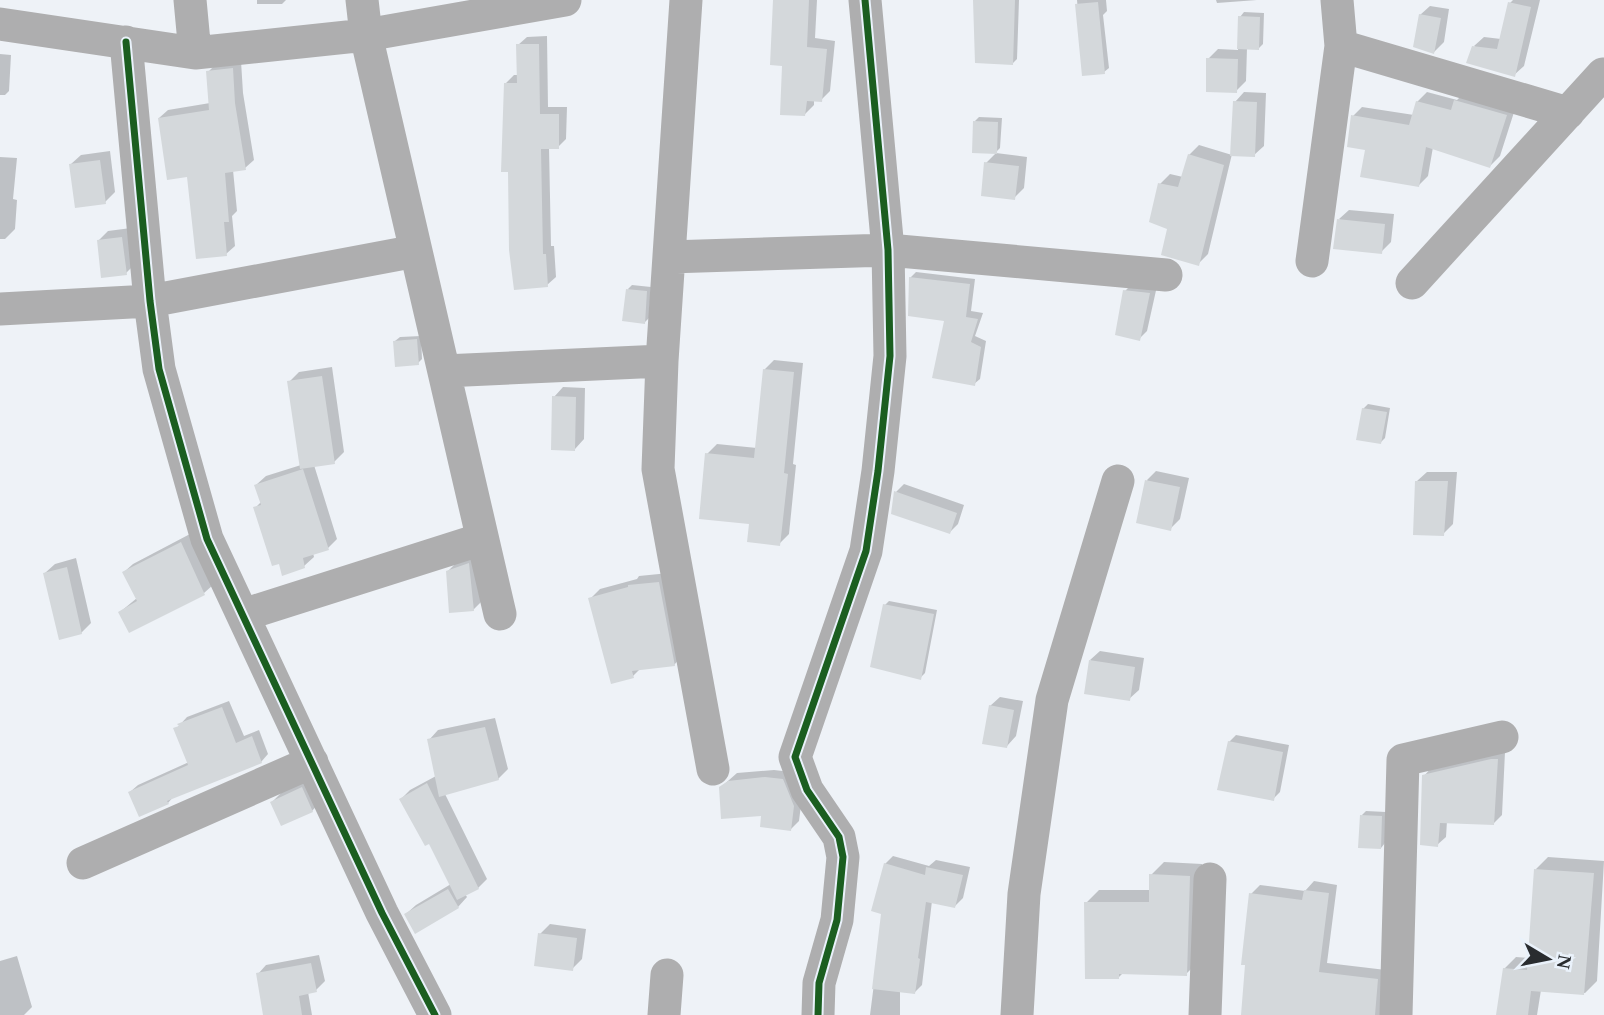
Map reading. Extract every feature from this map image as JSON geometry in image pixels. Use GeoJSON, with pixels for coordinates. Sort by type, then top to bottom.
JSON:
{"type":"FeatureCollection","features":[{"type":"Feature","properties":{"kind":"street"},"geometry":{"type":"LineString","coordinates":[[190,0],[195,53]]}},
{"type":"Feature","properties":{"kind":"street"},"geometry":{"type":"LineString","coordinates":[[362,0],[366,35],[500,614]]}},
{"type":"Feature","properties":{"kind":"street"},"geometry":{"type":"LineString","coordinates":[[15,17],[126,42],[195,53],[366,35],[565,0]]}},
{"type":"Feature","properties":{"kind":"street"},"geometry":{"type":"LineString","coordinates":[[686,0],[662,361],[658,469],[713,769]]}},
{"type":"Feature","properties":{"kind":"street"},"geometry":{"type":"LineString","coordinates":[[818,1015],[819,983],[837,920],[843,857],[839,836],[807,790],[795,757],[866,551],[878,471],[890,356],[888,250],[865,0]]}},
{"type":"Feature","properties":{"kind":"street"},"geometry":{"type":"LineString","coordinates":[[1312,261],[1340,46],[1337,0]]}},
{"type":"Feature","properties":{"kind":"street"},"geometry":{"type":"LineString","coordinates":[[126,42],[150,301],[159,369],[207,539],[382,913],[435,1015]]}},
{"type":"Feature","properties":{"kind":"street"},"geometry":{"type":"LineString","coordinates":[[1340,46],[1567,113]]}},
{"type":"Feature","properties":{"kind":"street"},"geometry":{"type":"LineString","coordinates":[[1412,283],[1604,73]]}},
{"type":"Feature","properties":{"kind":"street"},"geometry":{"type":"LineString","coordinates":[[669,257],[888,250],[1166,275]]}},
{"type":"Feature","properties":{"kind":"street"},"geometry":{"type":"LineString","coordinates":[[0,309],[150,301],[416,251]]}},
{"type":"Feature","properties":{"kind":"street"},"geometry":{"type":"LineString","coordinates":[[444,371],[662,361]]}},
{"type":"Feature","properties":{"kind":"street"},"geometry":{"type":"LineString","coordinates":[[1017,1015],[1024,894],[1052,700],[1118,481]]}},
{"type":"Feature","properties":{"kind":"street"},"geometry":{"type":"LineString","coordinates":[[243,615],[482,539]]}},
{"type":"Feature","properties":{"kind":"street"},"geometry":{"type":"LineString","coordinates":[[1396,1015],[1403,760],[1502,737]]}},
{"type":"Feature","properties":{"kind":"street"},"geometry":{"type":"LineString","coordinates":[[83,863],[312,762]]}},
{"type":"Feature","properties":{"kind":"street"},"geometry":{"type":"LineString","coordinates":[[1205,1015],[1210,879]]}},
{"type":"Feature","properties":{"kind":"street"},"geometry":{"type":"LineString","coordinates":[[664,1015],[667,975]]}},
{"type":"Feature","properties":{"kind":"building"},"geometry":{"type":"Polygon","coordinates":[[[773,0],[809,0],[807,47],[827,49],[822,102],[807,101],[805,116],[780,115],[782,66],[770,65],[773,0]]]}},
{"type":"Feature","properties":{"kind":"building"},"geometry":{"type":"Polygon","coordinates":[[[973,0],[1015,0],[1013,65],[975,63],[973,0]]]}},
{"type":"Feature","properties":{"kind":"building"},"geometry":{"type":"Polygon","coordinates":[[[1098,2],[1105,74],[1082,76],[1075,4],[1098,2]]]}},
{"type":"Feature","properties":{"kind":"building"},"geometry":{"type":"Polygon","coordinates":[[[1508,2],[1531,7],[1515,77],[1466,63],[1472,46],[1497,49],[1508,2]]]}},
{"type":"Feature","properties":{"kind":"building"},"geometry":{"type":"Polygon","coordinates":[[[1419,14],[1441,18],[1434,54],[1413,47],[1419,14]]]}},
{"type":"Feature","properties":{"kind":"building"},"geometry":{"type":"Polygon","coordinates":[[[1238,16],[1260,17],[1259,50],[1237,49],[1238,16]]]}},
{"type":"Feature","properties":{"kind":"building"},"geometry":{"type":"Polygon","coordinates":[[[516,44],[539,44],[540,114],[559,114],[559,149],[541,149],[543,254],[546,254],[548,287],[514,290],[509,250],[508,172],[501,172],[504,83],[517,83],[516,44]]]}},
{"type":"Feature","properties":{"kind":"building"},"geometry":{"type":"Polygon","coordinates":[[[1206,58],[1238,59],[1237,93],[1206,92],[1206,58]]]}},
{"type":"Feature","properties":{"kind":"building"},"geometry":{"type":"Polygon","coordinates":[[[233,68],[235,103],[246,170],[225,173],[229,222],[224,222],[227,256],[196,259],[187,177],[167,180],[158,118],[209,110],[206,71],[233,68]]]}},
{"type":"Feature","properties":{"kind":"building"},"geometry":{"type":"Polygon","coordinates":[[[1454,100],[1507,115],[1490,168],[1426,147],[1419,187],[1360,177],[1365,150],[1347,147],[1351,115],[1409,125],[1416,101],[1451,110],[1454,100]]]}},
{"type":"Feature","properties":{"kind":"building"},"geometry":{"type":"Polygon","coordinates":[[[1233,101],[1257,102],[1255,157],[1230,156],[1233,101]]]}},
{"type":"Feature","properties":{"kind":"building"},"geometry":{"type":"Polygon","coordinates":[[[973,121],[998,122],[997,154],[972,153],[973,121]]]}},
{"type":"Feature","properties":{"kind":"building"},"geometry":{"type":"Polygon","coordinates":[[[1188,154],[1224,165],[1199,266],[1161,255],[1167,229],[1149,222],[1158,183],[1178,187],[1188,154]]]}},
{"type":"Feature","properties":{"kind":"building"},"geometry":{"type":"Polygon","coordinates":[[[100,160],[106,204],[75,208],[69,164],[100,160]]]}},
{"type":"Feature","properties":{"kind":"building"},"geometry":{"type":"Polygon","coordinates":[[[984,162],[1019,166],[1015,200],[981,196],[984,162]]]}},
{"type":"Feature","properties":{"kind":"building"},"geometry":{"type":"Polygon","coordinates":[[[1337,219],[1385,224],[1382,254],[1333,249],[1337,219]]]}},
{"type":"Feature","properties":{"kind":"building"},"geometry":{"type":"Polygon","coordinates":[[[122,237],[127,275],[101,278],[97,240],[122,237]]]}},
{"type":"Feature","properties":{"kind":"building"},"geometry":{"type":"Polygon","coordinates":[[[909,277],[970,284],[966,317],[978,319],[971,342],[981,347],[975,386],[932,378],[944,321],[908,316],[909,277]]]}},
{"type":"Feature","properties":{"kind":"building"},"geometry":{"type":"Polygon","coordinates":[[[626,289],[647,291],[645,324],[622,321],[626,289]]]}},
{"type":"Feature","properties":{"kind":"building"},"geometry":{"type":"Polygon","coordinates":[[[1123,290],[1150,293],[1140,341],[1115,335],[1123,290]]]}},
{"type":"Feature","properties":{"kind":"building"},"geometry":{"type":"Polygon","coordinates":[[[417,339],[419,365],[395,367],[393,341],[417,339]]]}},
{"type":"Feature","properties":{"kind":"building"},"geometry":{"type":"Polygon","coordinates":[[[763,369],[794,372],[784,473],[788,474],[780,546],[747,542],[749,524],[699,519],[705,453],[754,458],[763,369]]]}},
{"type":"Feature","properties":{"kind":"building"},"geometry":{"type":"Polygon","coordinates":[[[322,376],[335,464],[300,469],[287,381],[322,376]]]}},
{"type":"Feature","properties":{"kind":"building"},"geometry":{"type":"Polygon","coordinates":[[[552,396],[576,397],[575,451],[551,450],[552,396]]]}},
{"type":"Feature","properties":{"kind":"building"},"geometry":{"type":"Polygon","coordinates":[[[1362,408],[1387,412],[1381,444],[1356,440],[1362,408]]]}},
{"type":"Feature","properties":{"kind":"building"},"geometry":{"type":"Polygon","coordinates":[[[303,469],[329,550],[303,558],[305,568],[282,576],[279,564],[272,566],[253,507],[261,505],[254,485],[303,469]]]}},
{"type":"Feature","properties":{"kind":"building"},"geometry":{"type":"Polygon","coordinates":[[[1145,480],[1180,487],[1171,531],[1136,523],[1145,480]]]}},
{"type":"Feature","properties":{"kind":"building"},"geometry":{"type":"Polygon","coordinates":[[[1415,481],[1448,481],[1444,536],[1413,535],[1415,481]]]}},
{"type":"Feature","properties":{"kind":"building"},"geometry":{"type":"Polygon","coordinates":[[[894,491],[957,513],[950,534],[891,514],[894,491]]]}},
{"type":"Feature","properties":{"kind":"building"},"geometry":{"type":"Polygon","coordinates":[[[181,542],[205,595],[129,633],[118,612],[137,601],[122,572],[181,542]]]}},
{"type":"Feature","properties":{"kind":"building"},"geometry":{"type":"Polygon","coordinates":[[[469,563],[474,611],[449,613],[446,571],[469,563]]]}},
{"type":"Feature","properties":{"kind":"building"},"geometry":{"type":"Polygon","coordinates":[[[67,567],[82,634],[59,640],[43,573],[67,567]]]}},
{"type":"Feature","properties":{"kind":"building"},"geometry":{"type":"Polygon","coordinates":[[[659,582],[675,666],[632,671],[634,678],[611,684],[588,598],[628,585],[659,582]]]}},
{"type":"Feature","properties":{"kind":"building"},"geometry":{"type":"Polygon","coordinates":[[[883,604],[934,614],[921,680],[870,667],[883,604]]]}},
{"type":"Feature","properties":{"kind":"building"},"geometry":{"type":"Polygon","coordinates":[[[1089,660],[1135,667],[1130,701],[1084,694],[1089,660]]]}},
{"type":"Feature","properties":{"kind":"building"},"geometry":{"type":"Polygon","coordinates":[[[989,705],[1014,710],[1007,748],[982,744],[989,705]]]}},
{"type":"Feature","properties":{"kind":"building"},"geometry":{"type":"Polygon","coordinates":[[[222,707],[236,743],[252,736],[262,763],[167,801],[169,804],[139,817],[128,792],[188,765],[173,728],[179,726],[177,724],[222,707]]]}},
{"type":"Feature","properties":{"kind":"building"},"geometry":{"type":"Polygon","coordinates":[[[485,727],[499,780],[439,797],[427,739],[485,727]]]}},
{"type":"Feature","properties":{"kind":"building"},"geometry":{"type":"Polygon","coordinates":[[[1228,741],[1283,752],[1274,801],[1217,790],[1228,741]]]}},
{"type":"Feature","properties":{"kind":"building"},"geometry":{"type":"Polygon","coordinates":[[[1498,759],[1494,825],[1440,823],[1438,847],[1420,845],[1422,775],[1498,759]]]}},
{"type":"Feature","properties":{"kind":"building"},"geometry":{"type":"Polygon","coordinates":[[[765,777],[783,779],[794,806],[791,831],[760,827],[761,816],[721,819],[719,787],[728,781],[765,777]]]}},
{"type":"Feature","properties":{"kind":"building"},"geometry":{"type":"Polygon","coordinates":[[[427,783],[479,889],[457,900],[429,844],[425,846],[399,799],[427,783]]]}},
{"type":"Feature","properties":{"kind":"building"},"geometry":{"type":"Polygon","coordinates":[[[302,787],[313,812],[281,826],[270,802],[302,787]]]}},
{"type":"Feature","properties":{"kind":"building"},"geometry":{"type":"Polygon","coordinates":[[[1360,815],[1382,816],[1381,849],[1358,848],[1360,815]]]}},
{"type":"Feature","properties":{"kind":"building"},"geometry":{"type":"Polygon","coordinates":[[[884,863],[925,875],[926,867],[963,875],[955,908],[926,902],[915,994],[872,989],[881,914],[871,911],[884,863]]]}},
{"type":"Feature","properties":{"kind":"building"},"geometry":{"type":"Polygon","coordinates":[[[1534,869],[1594,873],[1584,995],[1531,991],[1528,1015],[1496,1015],[1503,968],[1527,970],[1534,869]]]}},
{"type":"Feature","properties":{"kind":"building"},"geometry":{"type":"Polygon","coordinates":[[[1149,874],[1190,876],[1187,976],[1119,974],[1119,979],[1085,979],[1084,902],[1149,902],[1149,874]]]}},
{"type":"Feature","properties":{"kind":"building"},"geometry":{"type":"Polygon","coordinates":[[[448,889],[459,908],[415,934],[404,914],[448,889]]]}},
{"type":"Feature","properties":{"kind":"building"},"geometry":{"type":"Polygon","coordinates":[[[1304,890],[1329,893],[1319,972],[1378,979],[1375,1015],[1241,1015],[1245,965],[1241,965],[1249,893],[1302,900],[1304,890]]]}},
{"type":"Feature","properties":{"kind":"building"},"geometry":{"type":"Polygon","coordinates":[[[538,933],[577,938],[573,971],[534,966],[538,933]]]}},
{"type":"Feature","properties":{"kind":"building"},"geometry":{"type":"Polygon","coordinates":[[[311,963],[317,992],[299,996],[302,1015],[263,1015],[256,973],[311,963]]]}},
{"type":"Feature","properties":{"kind":"cycle path"},"geometry":{"type":"LineString","coordinates":[[818,1015],[819,983],[837,920],[843,857],[839,837],[807,790],[795,757],[866,551],[878,471],[890,356],[888,250],[865,0]]}},
{"type":"Feature","properties":{"kind":"cycle path"},"geometry":{"type":"LineString","coordinates":[[126,42],[150,301],[159,369],[207,539],[382,913],[435,1015]]}}]}
